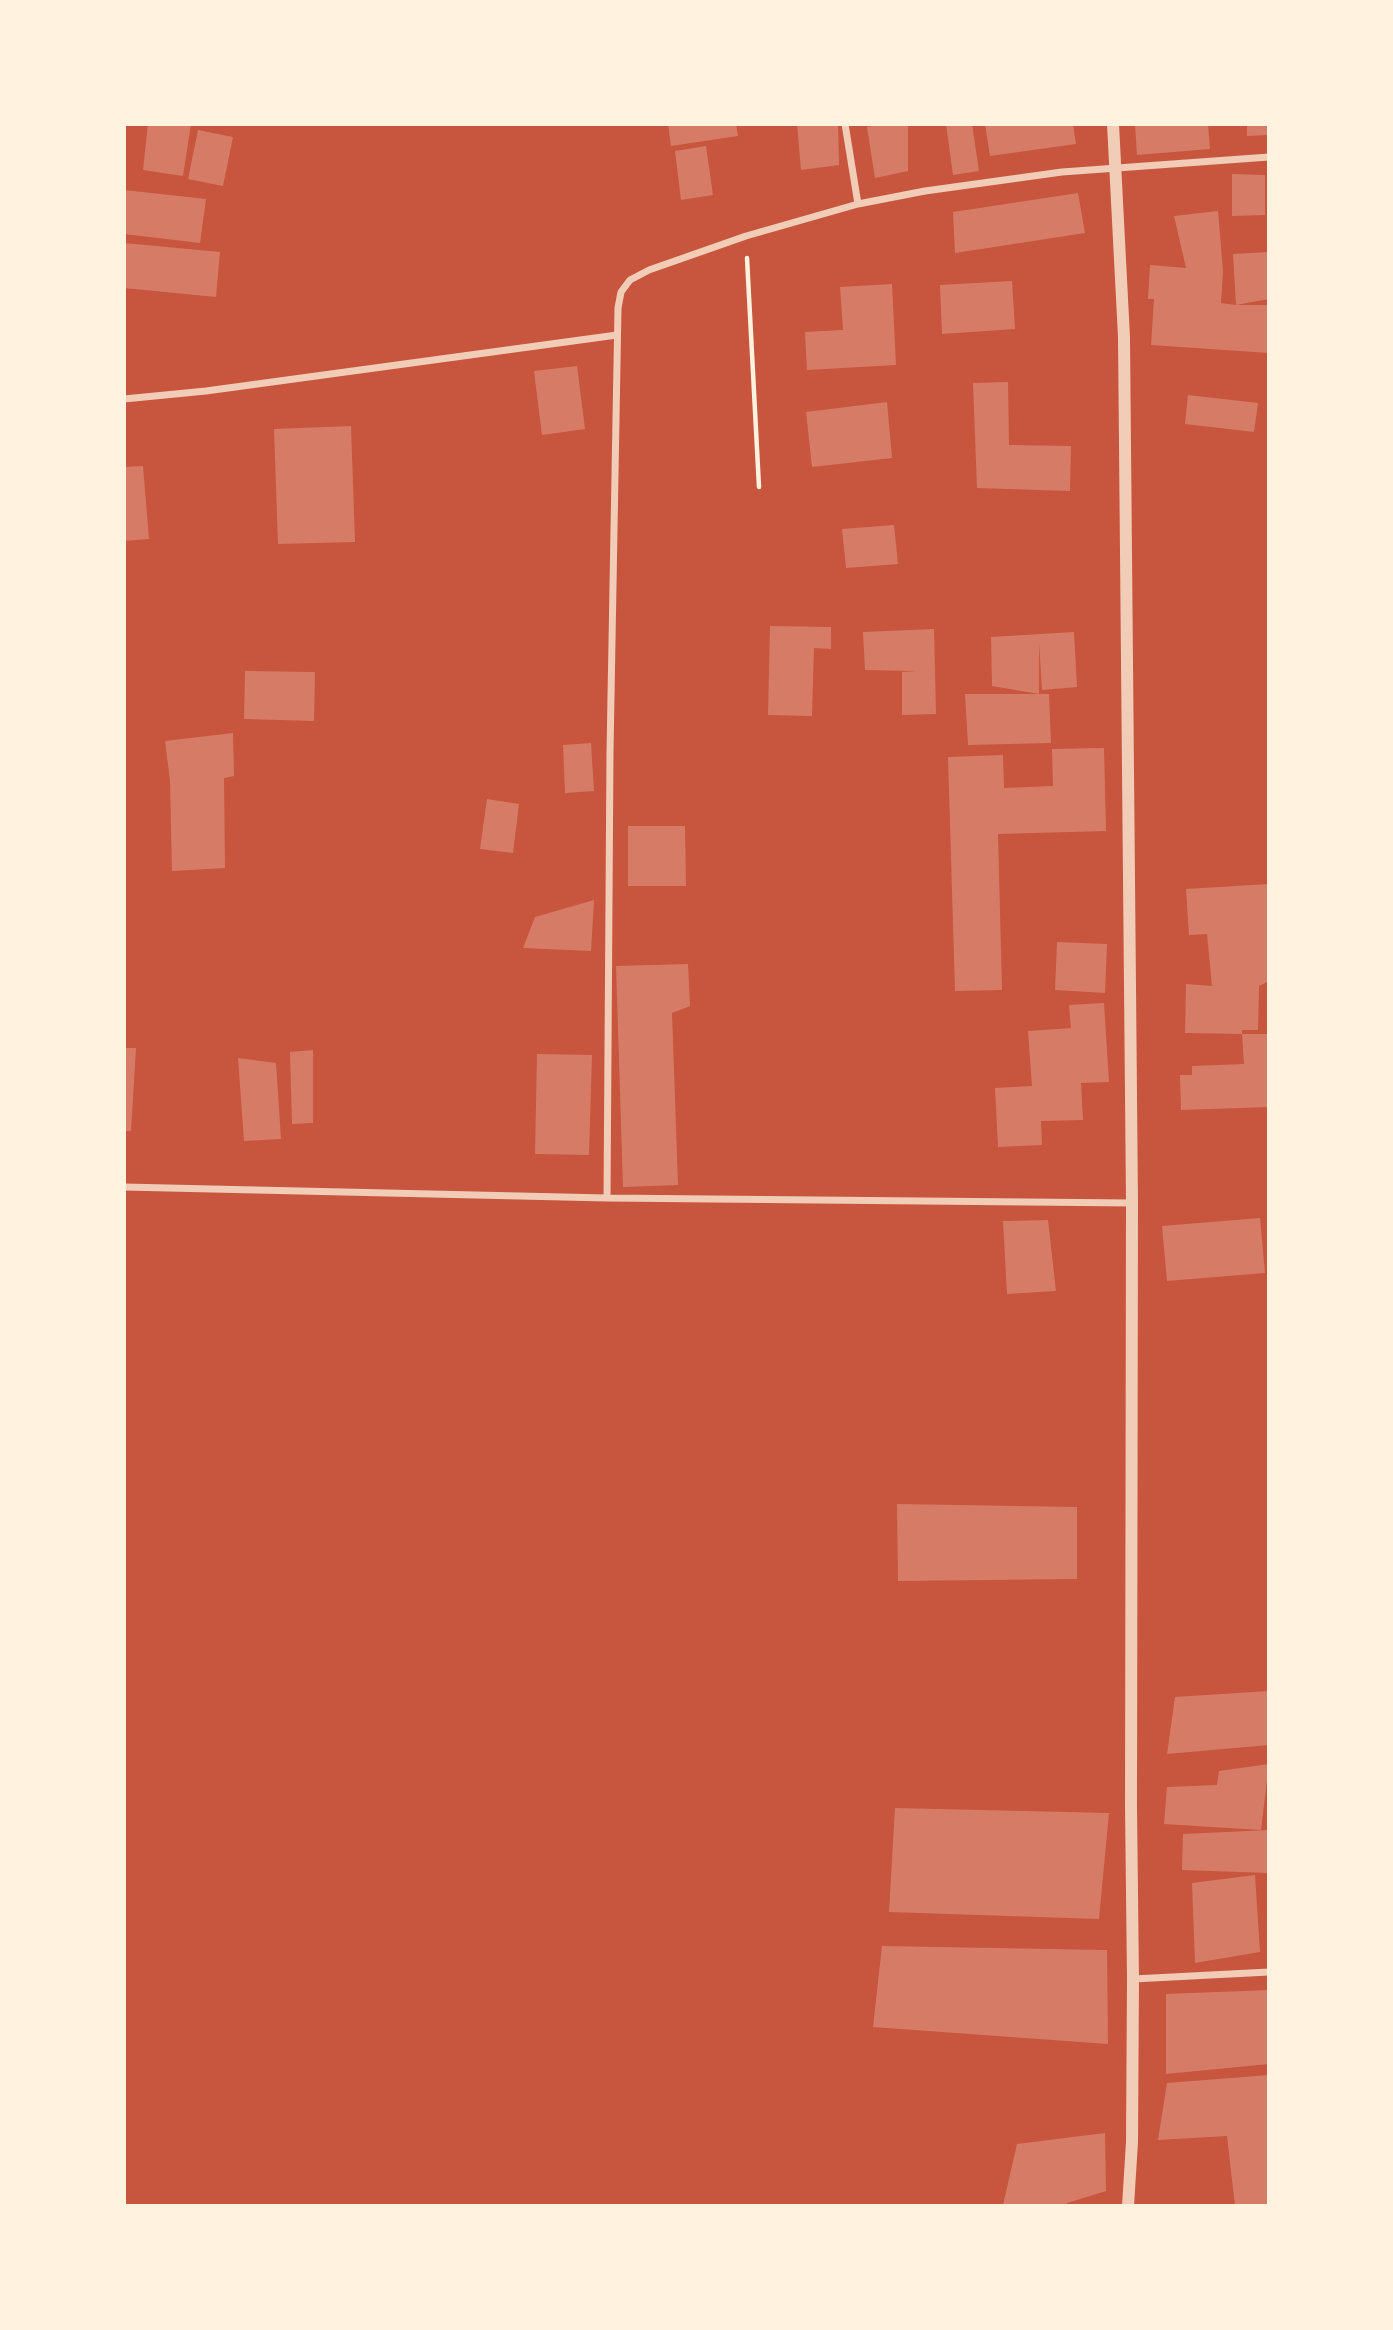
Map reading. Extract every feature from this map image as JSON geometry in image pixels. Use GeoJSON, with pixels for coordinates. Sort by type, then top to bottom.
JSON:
{"type":"FeatureCollection","features":[{"type":"Feature","properties":{"kind":"street"},"geometry":{"type":"LineString","coordinates":[[845,124],[858,204]]}},
{"type":"Feature","properties":{"kind":"street"},"geometry":{"type":"LineString","coordinates":[[1113,124],[1124,337],[1132,1203],[1130,1806],[1133,1979],[1132,2142],[1128,2206]]}},
{"type":"Feature","properties":{"kind":"street"},"geometry":{"type":"LineString","coordinates":[[607,1198],[610,766],[617,335],[621,292],[630,281],[649,270],[747,236],[858,204],[925,191],[1062,172],[1269,157]]}},
{"type":"Feature","properties":{"kind":"street"},"geometry":{"type":"LineString","coordinates":[[124,399],[206,391],[617,335]]}},
{"type":"Feature","properties":{"kind":"street"},"geometry":{"type":"LineString","coordinates":[[124,1187],[607,1198],[1132,1203]]}},
{"type":"Feature","properties":{"kind":"street"},"geometry":{"type":"LineString","coordinates":[[1133,1979],[1269,1972]]}},
{"type":"Feature","properties":{"kind":"path"},"geometry":{"type":"LineString","coordinates":[[747,236],[759,487]]}},
{"type":"Feature","properties":{"kind":"building"},"geometry":{"type":"Polygon","coordinates":[[[148,124],[191,124],[183,176],[143,170],[148,124]]]}},
{"type":"Feature","properties":{"kind":"building"},"geometry":{"type":"Polygon","coordinates":[[[668,124],[736,124],[738,136],[671,146],[668,124]]]}},
{"type":"Feature","properties":{"kind":"building"},"geometry":{"type":"Polygon","coordinates":[[[797,124],[838,124],[839,165],[801,170],[797,124]]]}},
{"type":"Feature","properties":{"kind":"building"},"geometry":{"type":"Polygon","coordinates":[[[908,124],[908,171],[875,178],[867,127],[908,124]]]}},
{"type":"Feature","properties":{"kind":"building"},"geometry":{"type":"Polygon","coordinates":[[[946,124],[972,124],[979,171],[953,175],[946,124]]]}},
{"type":"Feature","properties":{"kind":"building"},"geometry":{"type":"Polygon","coordinates":[[[985,124],[1073,124],[1076,144],[990,156],[985,124]]]}},
{"type":"Feature","properties":{"kind":"building"},"geometry":{"type":"Polygon","coordinates":[[[1135,124],[1208,124],[1210,149],[1137,155],[1135,124]]]}},
{"type":"Feature","properties":{"kind":"building"},"geometry":{"type":"Polygon","coordinates":[[[1247,124],[1269,124],[1269,135],[1247,136],[1247,124]]]}},
{"type":"Feature","properties":{"kind":"building"},"geometry":{"type":"Polygon","coordinates":[[[198,130],[233,137],[223,186],[188,179],[198,130]]]}},
{"type":"Feature","properties":{"kind":"building"},"geometry":{"type":"Polygon","coordinates":[[[706,146],[713,195],[681,200],[675,151],[706,146]]]}},
{"type":"Feature","properties":{"kind":"building"},"geometry":{"type":"Polygon","coordinates":[[[1232,174],[1265,175],[1265,215],[1232,216],[1232,174]]]}},
{"type":"Feature","properties":{"kind":"building"},"geometry":{"type":"Polygon","coordinates":[[[124,190],[206,199],[200,243],[124,234],[124,190]]]}},
{"type":"Feature","properties":{"kind":"building"},"geometry":{"type":"Polygon","coordinates":[[[1078,193],[1085,233],[955,253],[953,212],[1078,193]]]}},
{"type":"Feature","properties":{"kind":"building"},"geometry":{"type":"Polygon","coordinates":[[[1218,211],[1223,271],[1221,303],[1269,305],[1269,353],[1151,345],[1154,299],[1148,299],[1150,265],[1186,268],[1174,216],[1218,211]]]}},
{"type":"Feature","properties":{"kind":"building"},"geometry":{"type":"Polygon","coordinates":[[[124,243],[220,252],[216,297],[124,288],[124,243]]]}},
{"type":"Feature","properties":{"kind":"building"},"geometry":{"type":"Polygon","coordinates":[[[1269,252],[1269,299],[1236,305],[1233,254],[1269,252]]]}},
{"type":"Feature","properties":{"kind":"building"},"geometry":{"type":"Polygon","coordinates":[[[1012,281],[1015,329],[942,334],[940,285],[1012,281]]]}},
{"type":"Feature","properties":{"kind":"building"},"geometry":{"type":"Polygon","coordinates":[[[892,284],[896,365],[807,370],[805,332],[843,330],[840,287],[892,284]]]}},
{"type":"Feature","properties":{"kind":"building"},"geometry":{"type":"Polygon","coordinates":[[[577,366],[585,429],[542,435],[534,371],[577,366]]]}},
{"type":"Feature","properties":{"kind":"building"},"geometry":{"type":"Polygon","coordinates":[[[1008,382],[1009,445],[1071,446],[1070,491],[977,488],[973,383],[1008,382]]]}},
{"type":"Feature","properties":{"kind":"building"},"geometry":{"type":"Polygon","coordinates":[[[1188,395],[1258,403],[1254,432],[1185,424],[1188,395]]]}},
{"type":"Feature","properties":{"kind":"building"},"geometry":{"type":"Polygon","coordinates":[[[887,402],[892,458],[812,467],[806,412],[887,402]]]}},
{"type":"Feature","properties":{"kind":"building"},"geometry":{"type":"Polygon","coordinates":[[[351,426],[355,542],[278,544],[274,429],[351,426]]]}},
{"type":"Feature","properties":{"kind":"building"},"geometry":{"type":"Polygon","coordinates":[[[143,466],[149,539],[124,541],[124,467],[143,466]]]}},
{"type":"Feature","properties":{"kind":"building"},"geometry":{"type":"Polygon","coordinates":[[[894,525],[898,564],[846,568],[842,529],[894,525]]]}},
{"type":"Feature","properties":{"kind":"building"},"geometry":{"type":"Polygon","coordinates":[[[770,626],[831,627],[831,649],[814,648],[812,716],[768,715],[770,626]]]}},
{"type":"Feature","properties":{"kind":"building"},"geometry":{"type":"Polygon","coordinates":[[[934,629],[936,714],[902,715],[902,672],[916,671],[865,670],[863,632],[934,629]]]}},
{"type":"Feature","properties":{"kind":"building"},"geometry":{"type":"Polygon","coordinates":[[[1074,632],[1077,687],[1042,690],[1039,643],[1039,694],[992,686],[991,637],[1074,632]]]}},
{"type":"Feature","properties":{"kind":"building"},"geometry":{"type":"Polygon","coordinates":[[[245,671],[315,672],[314,721],[244,719],[245,671]]]}},
{"type":"Feature","properties":{"kind":"building"},"geometry":{"type":"Polygon","coordinates":[[[965,694],[1049,694],[1051,743],[968,745],[965,694]]]}},
{"type":"Feature","properties":{"kind":"building"},"geometry":{"type":"Polygon","coordinates":[[[233,733],[234,776],[224,778],[225,868],[172,871],[170,781],[165,741],[233,733]]]}},
{"type":"Feature","properties":{"kind":"building"},"geometry":{"type":"Polygon","coordinates":[[[591,743],[594,791],[565,793],[563,745],[591,743]]]}},
{"type":"Feature","properties":{"kind":"building"},"geometry":{"type":"Polygon","coordinates":[[[1104,748],[1106,831],[998,834],[1002,990],[955,991],[948,757],[1003,755],[1004,788],[1053,786],[1052,749],[1104,748]]]}},
{"type":"Feature","properties":{"kind":"building"},"geometry":{"type":"Polygon","coordinates":[[[487,799],[519,804],[513,853],[480,849],[487,799]]]}},
{"type":"Feature","properties":{"kind":"building"},"geometry":{"type":"Polygon","coordinates":[[[628,826],[685,826],[686,886],[628,886],[628,826]]]}},
{"type":"Feature","properties":{"kind":"building"},"geometry":{"type":"Polygon","coordinates":[[[1269,884],[1269,981],[1259,986],[1258,1030],[1242,1030],[1242,1034],[1185,1033],[1186,984],[1212,986],[1207,934],[1189,935],[1186,889],[1269,884]]]}},
{"type":"Feature","properties":{"kind":"building"},"geometry":{"type":"Polygon","coordinates":[[[594,900],[591,951],[523,948],[535,917],[594,900]]]}},
{"type":"Feature","properties":{"kind":"building"},"geometry":{"type":"Polygon","coordinates":[[[1057,942],[1107,944],[1105,993],[1055,990],[1057,942]]]}},
{"type":"Feature","properties":{"kind":"building"},"geometry":{"type":"Polygon","coordinates":[[[688,964],[690,1006],[672,1013],[678,1185],[623,1187],[616,966],[688,964]]]}},
{"type":"Feature","properties":{"kind":"building"},"geometry":{"type":"Polygon","coordinates":[[[1104,1003],[1109,1082],[1081,1083],[1083,1120],[1041,1121],[1042,1145],[998,1147],[995,1088],[1032,1086],[1028,1031],[1071,1028],[1069,1005],[1104,1003]]]}},
{"type":"Feature","properties":{"kind":"building"},"geometry":{"type":"Polygon","coordinates":[[[1242,1034],[1269,1034],[1269,1107],[1181,1110],[1180,1075],[1192,1075],[1192,1066],[1244,1064],[1242,1034]]]}},
{"type":"Feature","properties":{"kind":"building"},"geometry":{"type":"Polygon","coordinates":[[[124,1048],[136,1048],[131,1131],[124,1131],[124,1048]]]}},
{"type":"Feature","properties":{"kind":"building"},"geometry":{"type":"Polygon","coordinates":[[[313,1050],[313,1123],[292,1124],[290,1052],[313,1050]]]}},
{"type":"Feature","properties":{"kind":"building"},"geometry":{"type":"Polygon","coordinates":[[[537,1054],[592,1055],[589,1155],[535,1154],[537,1054]]]}},
{"type":"Feature","properties":{"kind":"building"},"geometry":{"type":"Polygon","coordinates":[[[238,1058],[276,1063],[281,1139],[244,1141],[238,1058]]]}},
{"type":"Feature","properties":{"kind":"building"},"geometry":{"type":"Polygon","coordinates":[[[1260,1218],[1265,1273],[1167,1281],[1162,1226],[1260,1218]]]}},
{"type":"Feature","properties":{"kind":"building"},"geometry":{"type":"Polygon","coordinates":[[[1048,1220],[1056,1291],[1007,1294],[1003,1221],[1048,1220]]]}},
{"type":"Feature","properties":{"kind":"building"},"geometry":{"type":"Polygon","coordinates":[[[897,1504],[1077,1507],[1077,1579],[898,1581],[897,1504]]]}},
{"type":"Feature","properties":{"kind":"building"},"geometry":{"type":"Polygon","coordinates":[[[1269,1691],[1269,1745],[1167,1754],[1175,1697],[1269,1691]]]}},
{"type":"Feature","properties":{"kind":"building"},"geometry":{"type":"Polygon","coordinates":[[[1269,1764],[1261,1830],[1164,1824],[1167,1787],[1217,1785],[1219,1771],[1269,1764]]]}},
{"type":"Feature","properties":{"kind":"building"},"geometry":{"type":"Polygon","coordinates":[[[895,1808],[1109,1813],[1099,1919],[889,1912],[895,1808]]]}},
{"type":"Feature","properties":{"kind":"building"},"geometry":{"type":"Polygon","coordinates":[[[1269,1830],[1269,1873],[1182,1870],[1183,1834],[1269,1830]]]}},
{"type":"Feature","properties":{"kind":"building"},"geometry":{"type":"Polygon","coordinates":[[[1255,1875],[1260,1952],[1195,1963],[1192,1883],[1255,1875]]]}},
{"type":"Feature","properties":{"kind":"building"},"geometry":{"type":"Polygon","coordinates":[[[882,1946],[1107,1950],[1108,2044],[873,2027],[882,1946]]]}},
{"type":"Feature","properties":{"kind":"building"},"geometry":{"type":"Polygon","coordinates":[[[1269,1990],[1269,2064],[1166,2074],[1166,1994],[1269,1990]]]}},
{"type":"Feature","properties":{"kind":"building"},"geometry":{"type":"Polygon","coordinates":[[[1269,2075],[1269,2206],[1235,2206],[1227,2136],[1158,2140],[1167,2083],[1269,2075]]]}},
{"type":"Feature","properties":{"kind":"building"},"geometry":{"type":"Polygon","coordinates":[[[1105,2133],[1106,2191],[1067,2203],[1068,2206],[1003,2205],[1017,2144],[1105,2133]]]}}]}
